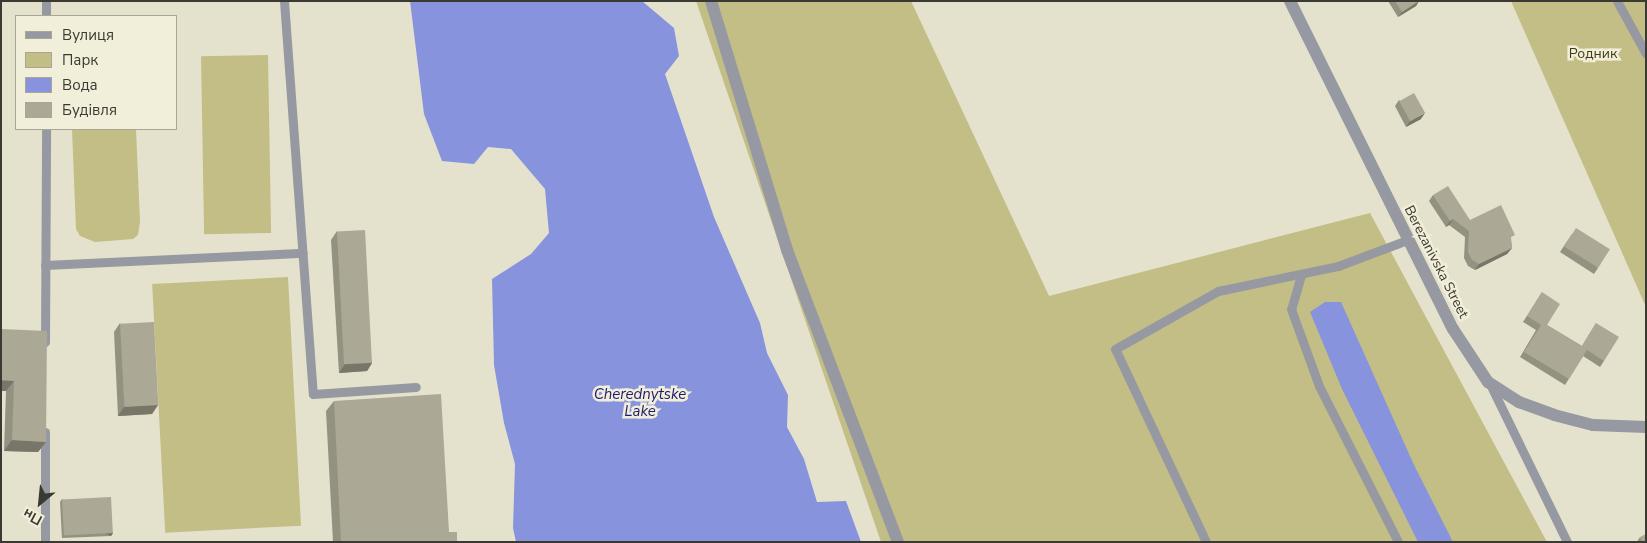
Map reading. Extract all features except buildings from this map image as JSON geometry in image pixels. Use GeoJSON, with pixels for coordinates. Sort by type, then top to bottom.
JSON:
{"type":"FeatureCollection","features":[{"type":"Feature","properties":{"kind":"street"},"geometry":{"type":"LineString","coordinates":[[711,1],[787,250],[898,542]]}},
{"type":"Feature","properties":{"kind":"street","name":"Berezanivska Street"},"geometry":{"type":"LineString","coordinates":[[1290,1],[1407,240],[1453,329],[1488,382],[1519,402],[1554,416],[1593,425],[1646,427]]}},
{"type":"Feature","properties":{"kind":"lane"},"geometry":{"type":"LineString","coordinates":[[46,1],[46,15]]}},
{"type":"Feature","properties":{"kind":"lane"},"geometry":{"type":"LineString","coordinates":[[284,1],[313,394],[416,387]]}},
{"type":"Feature","properties":{"kind":"lane"},"geometry":{"type":"LineString","coordinates":[[1616,1],[1646,54]]}},
{"type":"Feature","properties":{"kind":"lane"},"geometry":{"type":"LineString","coordinates":[[45,354],[46,130]]}},
{"type":"Feature","properties":{"kind":"lane"},"geometry":{"type":"LineString","coordinates":[[1206,542],[1115,349],[1218,291],[1301,276],[1407,240]]}},
{"type":"Feature","properties":{"kind":"lane"},"geometry":{"type":"LineString","coordinates":[[45,265],[304,253]]}},
{"type":"Feature","properties":{"kind":"lane"},"geometry":{"type":"LineString","coordinates":[[1301,276],[1291,309],[1319,386],[1398,542]]}},
{"type":"Feature","properties":{"kind":"lane"},"geometry":{"type":"LineString","coordinates":[[1488,382],[1567,542]]}},
{"type":"Feature","properties":{"kind":"lane"},"geometry":{"type":"LineString","coordinates":[[45,423],[45,542]]}},
{"type":"Feature","properties":{"kind":"green space"},"geometry":{"type":"Polygon","coordinates":[[[696,1],[911,1],[1049,296],[1370,213],[1547,542],[881,542],[696,1]]]}},
{"type":"Feature","properties":{"kind":"green space","name":"Родник"},"geometry":{"type":"Polygon","coordinates":[[[1511,1],[1646,1],[1646,307],[1511,1]]]}},
{"type":"Feature","properties":{"kind":"green space"},"geometry":{"type":"Polygon","coordinates":[[[268,55],[271,233],[204,234],[201,56],[268,55]]]}},
{"type":"Feature","properties":{"kind":"green space"},"geometry":{"type":"Polygon","coordinates":[[[72,130],[136,130],[140,222],[138,235],[133,239],[95,242],[80,236],[76,229],[72,130]]]}},
{"type":"Feature","properties":{"kind":"green space"},"geometry":{"type":"Polygon","coordinates":[[[288,277],[301,526],[165,533],[152,284],[288,277]]]}},
{"type":"Feature","properties":{"kind":"water","name":"Cherednytske Lake"},"geometry":{"type":"Polygon","coordinates":[[[410,1],[642,1],[674,28],[679,56],[665,74],[714,217],[760,323],[767,353],[788,395],[787,427],[804,459],[817,502],[846,501],[861,542],[516,542],[513,528],[515,464],[504,423],[494,365],[492,279],[531,254],[549,233],[545,189],[511,149],[488,147],[474,164],[442,161],[424,114],[410,1]]]}},
{"type":"Feature","properties":{"kind":"water"},"geometry":{"type":"Polygon","coordinates":[[[1325,302],[1341,302],[1414,465],[1453,542],[1418,542],[1342,389],[1310,312],[1325,302]]]}}]}
